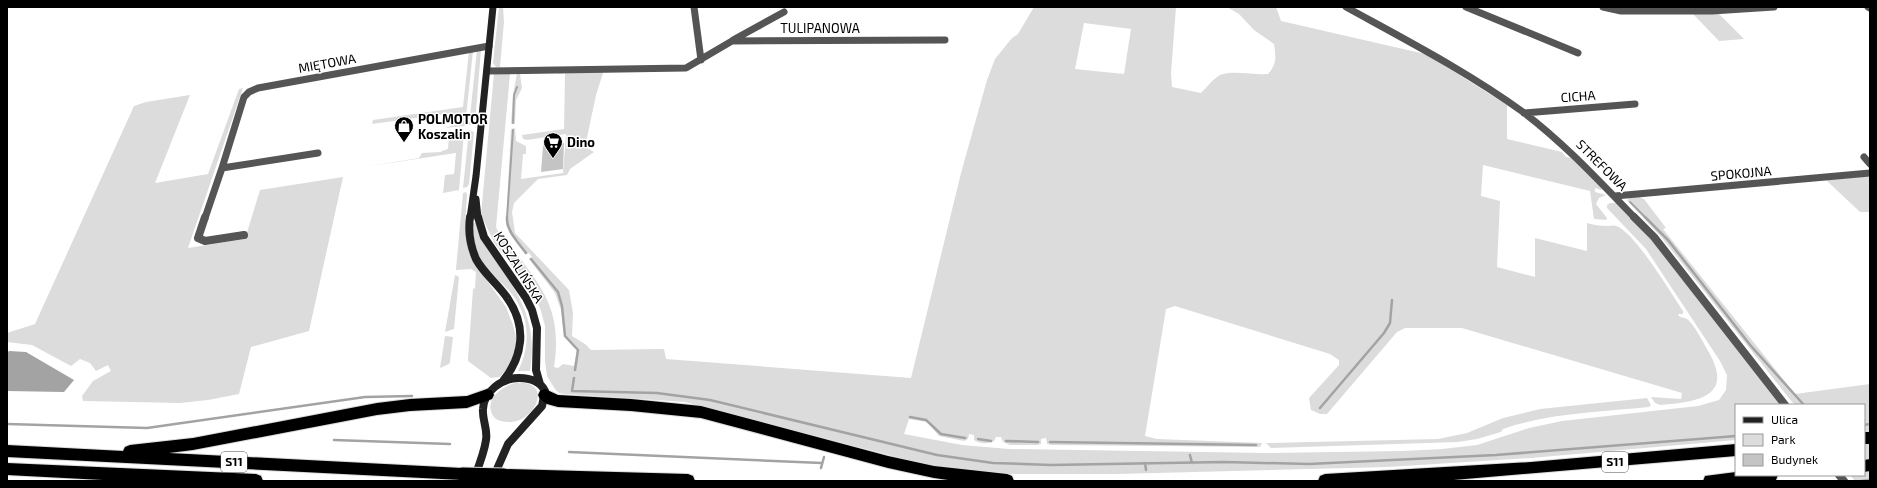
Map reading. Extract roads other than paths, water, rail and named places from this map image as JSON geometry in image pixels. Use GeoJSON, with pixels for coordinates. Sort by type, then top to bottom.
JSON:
{"type":"FeatureCollection","features":[{"type":"Feature","properties":{"kind":"highway"},"geometry":{"type":"LineString","coordinates":[[543,389],[550,399],[558,401],[631,405],[702,412],[888,462],[934,472],[1007,481]]}},
{"type":"Feature","properties":{"kind":"highway"},"geometry":{"type":"LineString","coordinates":[[71,454],[162,448],[377,409],[410,405],[467,402],[487,396]]}},
{"type":"Feature","properties":{"kind":"highway","name":"S11"},"geometry":{"type":"LineString","coordinates":[[1325,481],[1391,479],[1527,469],[1735,450]]}},
{"type":"Feature","properties":{"kind":"highway","name":"S11"},"geometry":{"type":"LineString","coordinates":[[7,451],[467,477],[688,481]]}},
{"type":"Feature","properties":{"kind":"highway","name":"S11"},"geometry":{"type":"LineString","coordinates":[[7,469],[256,481]]}},
{"type":"Feature","properties":{"kind":"highway"},"geometry":{"type":"LineString","coordinates":[[58,472],[112,481]]}},
{"type":"Feature","properties":{"kind":"highway"},"geometry":{"type":"LineString","coordinates":[[1710,481],[1761,476]]}},
{"type":"Feature","properties":{"kind":"main road","name":"KOSZALIŃSKA"},"geometry":{"type":"LineString","coordinates":[[487,396],[512,371],[518,358],[522,336],[519,322],[508,300],[481,268],[474,255],[468,225],[475,189],[486,70],[494,7]]}},
{"type":"Feature","properties":{"kind":"main road","name":"KOSZALIŃSKA"},"geometry":{"type":"LineString","coordinates":[[475,189],[476,211],[481,231],[526,298],[535,318],[538,339],[536,370],[543,389]]}},
{"type":"Feature","properties":{"kind":"main road"},"geometry":{"type":"LineString","coordinates":[[498,478],[506,445],[517,431],[540,410],[543,389],[532,380],[521,377],[510,378],[503,381]]}},
{"type":"Feature","properties":{"kind":"main road"},"geometry":{"type":"LineString","coordinates":[[467,477],[485,446],[487,427],[483,408],[487,396]]}},
{"type":"Feature","properties":{"kind":"street"},"geometry":{"type":"LineString","coordinates":[[694,7],[701,60]]}},
{"type":"Feature","properties":{"kind":"street","name":"STREFOWA"},"geometry":{"type":"LineString","coordinates":[[1346,7],[1467,75],[1524,113],[1563,145],[1654,237],[1784,404]]}},
{"type":"Feature","properties":{"kind":"street"},"geometry":{"type":"LineString","coordinates":[[1466,7],[1578,53]]}},
{"type":"Feature","properties":{"kind":"street"},"geometry":{"type":"LineString","coordinates":[[1603,7],[1621,11],[1704,11],[1774,7]]}},
{"type":"Feature","properties":{"kind":"street"},"geometry":{"type":"LineString","coordinates":[[486,70],[686,68],[732,40],[784,12]]}},
{"type":"Feature","properties":{"kind":"street","name":"TULIPANOWA"},"geometry":{"type":"LineString","coordinates":[[732,40],[945,40]]}},
{"type":"Feature","properties":{"kind":"street","name":"MIĘTOWA"},"geometry":{"type":"LineString","coordinates":[[244,235],[205,241],[198,238],[244,97],[248,92],[258,88],[489,46]]}},
{"type":"Feature","properties":{"kind":"street","name":"CICHA"},"geometry":{"type":"LineString","coordinates":[[1524,113],[1635,104]]}},
{"type":"Feature","properties":{"kind":"street"},"geometry":{"type":"LineString","coordinates":[[222,168],[318,153]]}},
{"type":"Feature","properties":{"kind":"street"},"geometry":{"type":"LineString","coordinates":[[1864,157],[1870,164]]}},
{"type":"Feature","properties":{"kind":"street","name":"SPOKOJNA"},"geometry":{"type":"LineString","coordinates":[[1615,196],[1870,173]]}},
{"type":"Feature","properties":{"kind":"waterway"},"geometry":{"type":"LineString","coordinates":[[513,123],[514,95],[517,87]]}},
{"type":"Feature","properties":{"kind":"waterway"},"geometry":{"type":"LineString","coordinates":[[507,218],[513,130]]}},
{"type":"Feature","properties":{"kind":"waterway"},"geometry":{"type":"LineString","coordinates":[[1630,202],[1668,240],[1751,346],[1803,404]]}},
{"type":"Feature","properties":{"kind":"waterway"},"geometry":{"type":"LineString","coordinates":[[507,218],[510,231],[526,253]]}},
{"type":"Feature","properties":{"kind":"waterway"},"geometry":{"type":"LineString","coordinates":[[531,259],[558,292],[562,306],[565,336],[578,350],[575,370]]}},
{"type":"Feature","properties":{"kind":"waterway"},"geometry":{"type":"LineString","coordinates":[[1320,408],[1384,333],[1390,323],[1392,300]]}},
{"type":"Feature","properties":{"kind":"waterway"},"geometry":{"type":"LineString","coordinates":[[574,378],[572,391],[657,393],[710,400],[937,455],[993,463],[1051,465],[1145,463]]}},
{"type":"Feature","properties":{"kind":"waterway"},"geometry":{"type":"LineString","coordinates":[[7,424],[147,428],[365,397],[412,396]]}},
{"type":"Feature","properties":{"kind":"waterway"},"geometry":{"type":"LineString","coordinates":[[910,417],[926,420],[941,434],[965,438]]}},
{"type":"Feature","properties":{"kind":"waterway"},"geometry":{"type":"LineString","coordinates":[[1865,425],[1870,424]]}},
{"type":"Feature","properties":{"kind":"waterway"},"geometry":{"type":"LineString","coordinates":[[1192,463],[1309,464],[1496,455],[1735,436]]}},
{"type":"Feature","properties":{"kind":"waterway"},"geometry":{"type":"LineString","coordinates":[[978,439],[991,441]]}},
{"type":"Feature","properties":{"kind":"waterway"},"geometry":{"type":"LineString","coordinates":[[334,440],[450,444]]}},
{"type":"Feature","properties":{"kind":"waterway"},"geometry":{"type":"LineString","coordinates":[[1006,441],[1038,442]]}},
{"type":"Feature","properties":{"kind":"waterway"},"geometry":{"type":"LineString","coordinates":[[1050,442],[1256,445]]}},
{"type":"Feature","properties":{"kind":"waterway"},"geometry":{"type":"LineString","coordinates":[[569,452],[822,463]]}},
{"type":"Feature","properties":{"kind":"waterway"},"geometry":{"type":"LineString","coordinates":[[1190,455],[1192,463]]}},
{"type":"Feature","properties":{"kind":"waterway"},"geometry":{"type":"LineString","coordinates":[[821,468],[824,457]]}},
{"type":"Feature","properties":{"kind":"waterway"},"geometry":{"type":"LineString","coordinates":[[1145,463],[1146,470]]}},
{"type":"Feature","properties":{"kind":"waterway"},"geometry":{"type":"LineString","coordinates":[[1145,463],[1192,463]]}},
{"type":"Feature","properties":{"kind":"waterway"},"geometry":{"type":"LineString","coordinates":[[1861,481],[1870,480]]}},
{"type":"Feature","properties":{"kind":"place","name":"POLMOTOR Koszalin"},"geometry":{"type":"Point","coordinates":[404,143]}},
{"type":"Feature","properties":{"kind":"place","name":"Dino"},"geometry":{"type":"Point","coordinates":[553,159]}}]}
